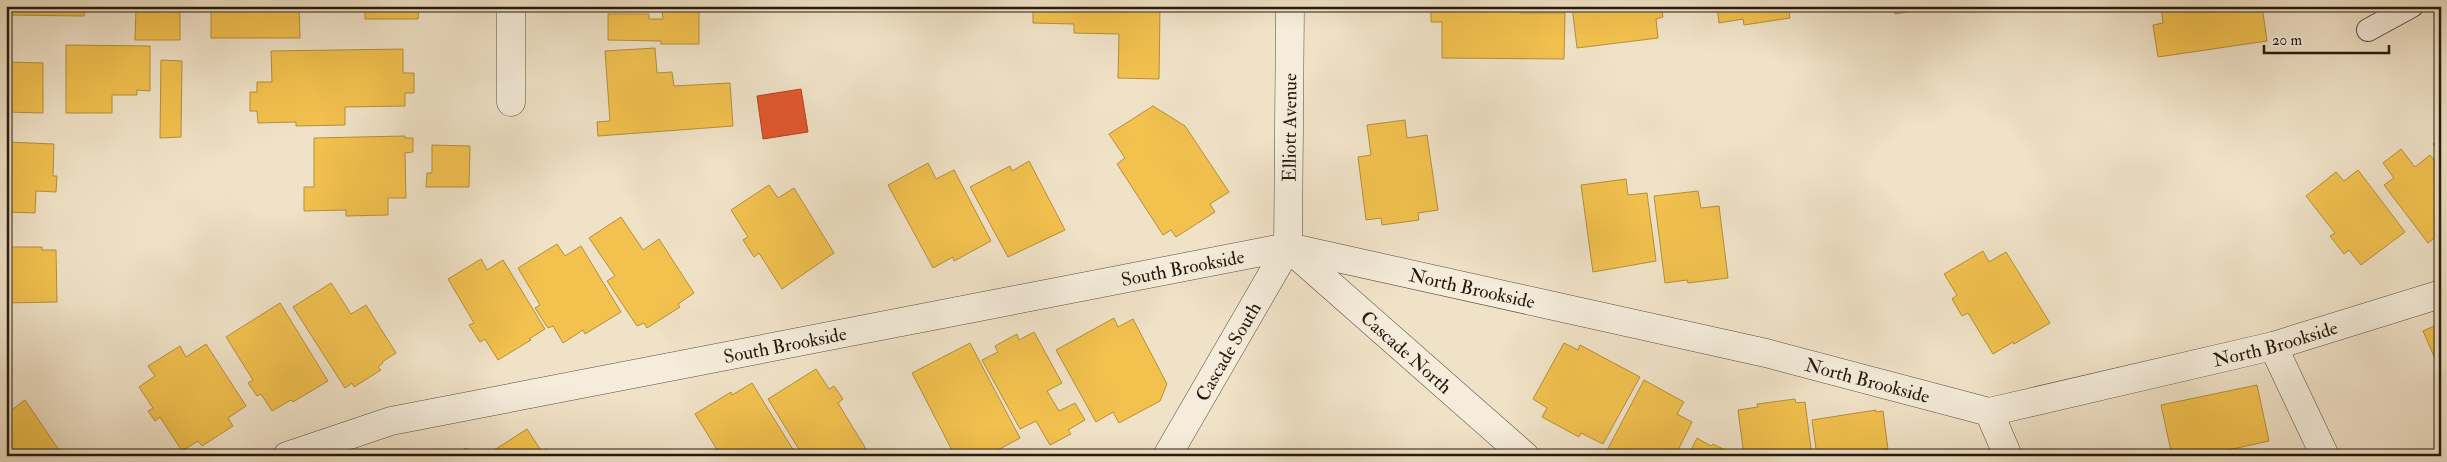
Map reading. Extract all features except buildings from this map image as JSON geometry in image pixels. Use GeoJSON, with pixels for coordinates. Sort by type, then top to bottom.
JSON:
{"type":"FeatureCollection","features":[{"type":"Feature","properties":{"kind":"street"},"geometry":{"type":"LineString","coordinates":[[511,6],[512,102]]}},
{"type":"Feature","properties":{"kind":"street","name":"Elliott Avenue"},"geometry":{"type":"LineString","coordinates":[[1288,247],[1290,6]]}},
{"type":"Feature","properties":{"kind":"street","name":"North Brookside"},"geometry":{"type":"LineString","coordinates":[[1288,247],[1766,353],[1989,412],[2273,346],[2441,294]]}},
{"type":"Feature","properties":{"kind":"street","name":"South Brookside"},"geometry":{"type":"LineString","coordinates":[[287,456],[391,421],[1288,247]]}},
{"type":"Feature","properties":{"kind":"street","name":"Cascade South"},"geometry":{"type":"LineString","coordinates":[[1167,456],[1288,247]]}},
{"type":"Feature","properties":{"kind":"street","name":"Cascade North"},"geometry":{"type":"LineString","coordinates":[[1288,247],[1525,456]]}},
{"type":"Feature","properties":{"kind":"street"},"geometry":{"type":"LineString","coordinates":[[2273,346],[2325,456]]}},
{"type":"Feature","properties":{"kind":"street"},"geometry":{"type":"LineString","coordinates":[[1989,412],[2008,456]]}},
{"type":"Feature","properties":{"kind":"lane"},"geometry":{"type":"LineString","coordinates":[[2368,30],[2412,6]]}}]}
